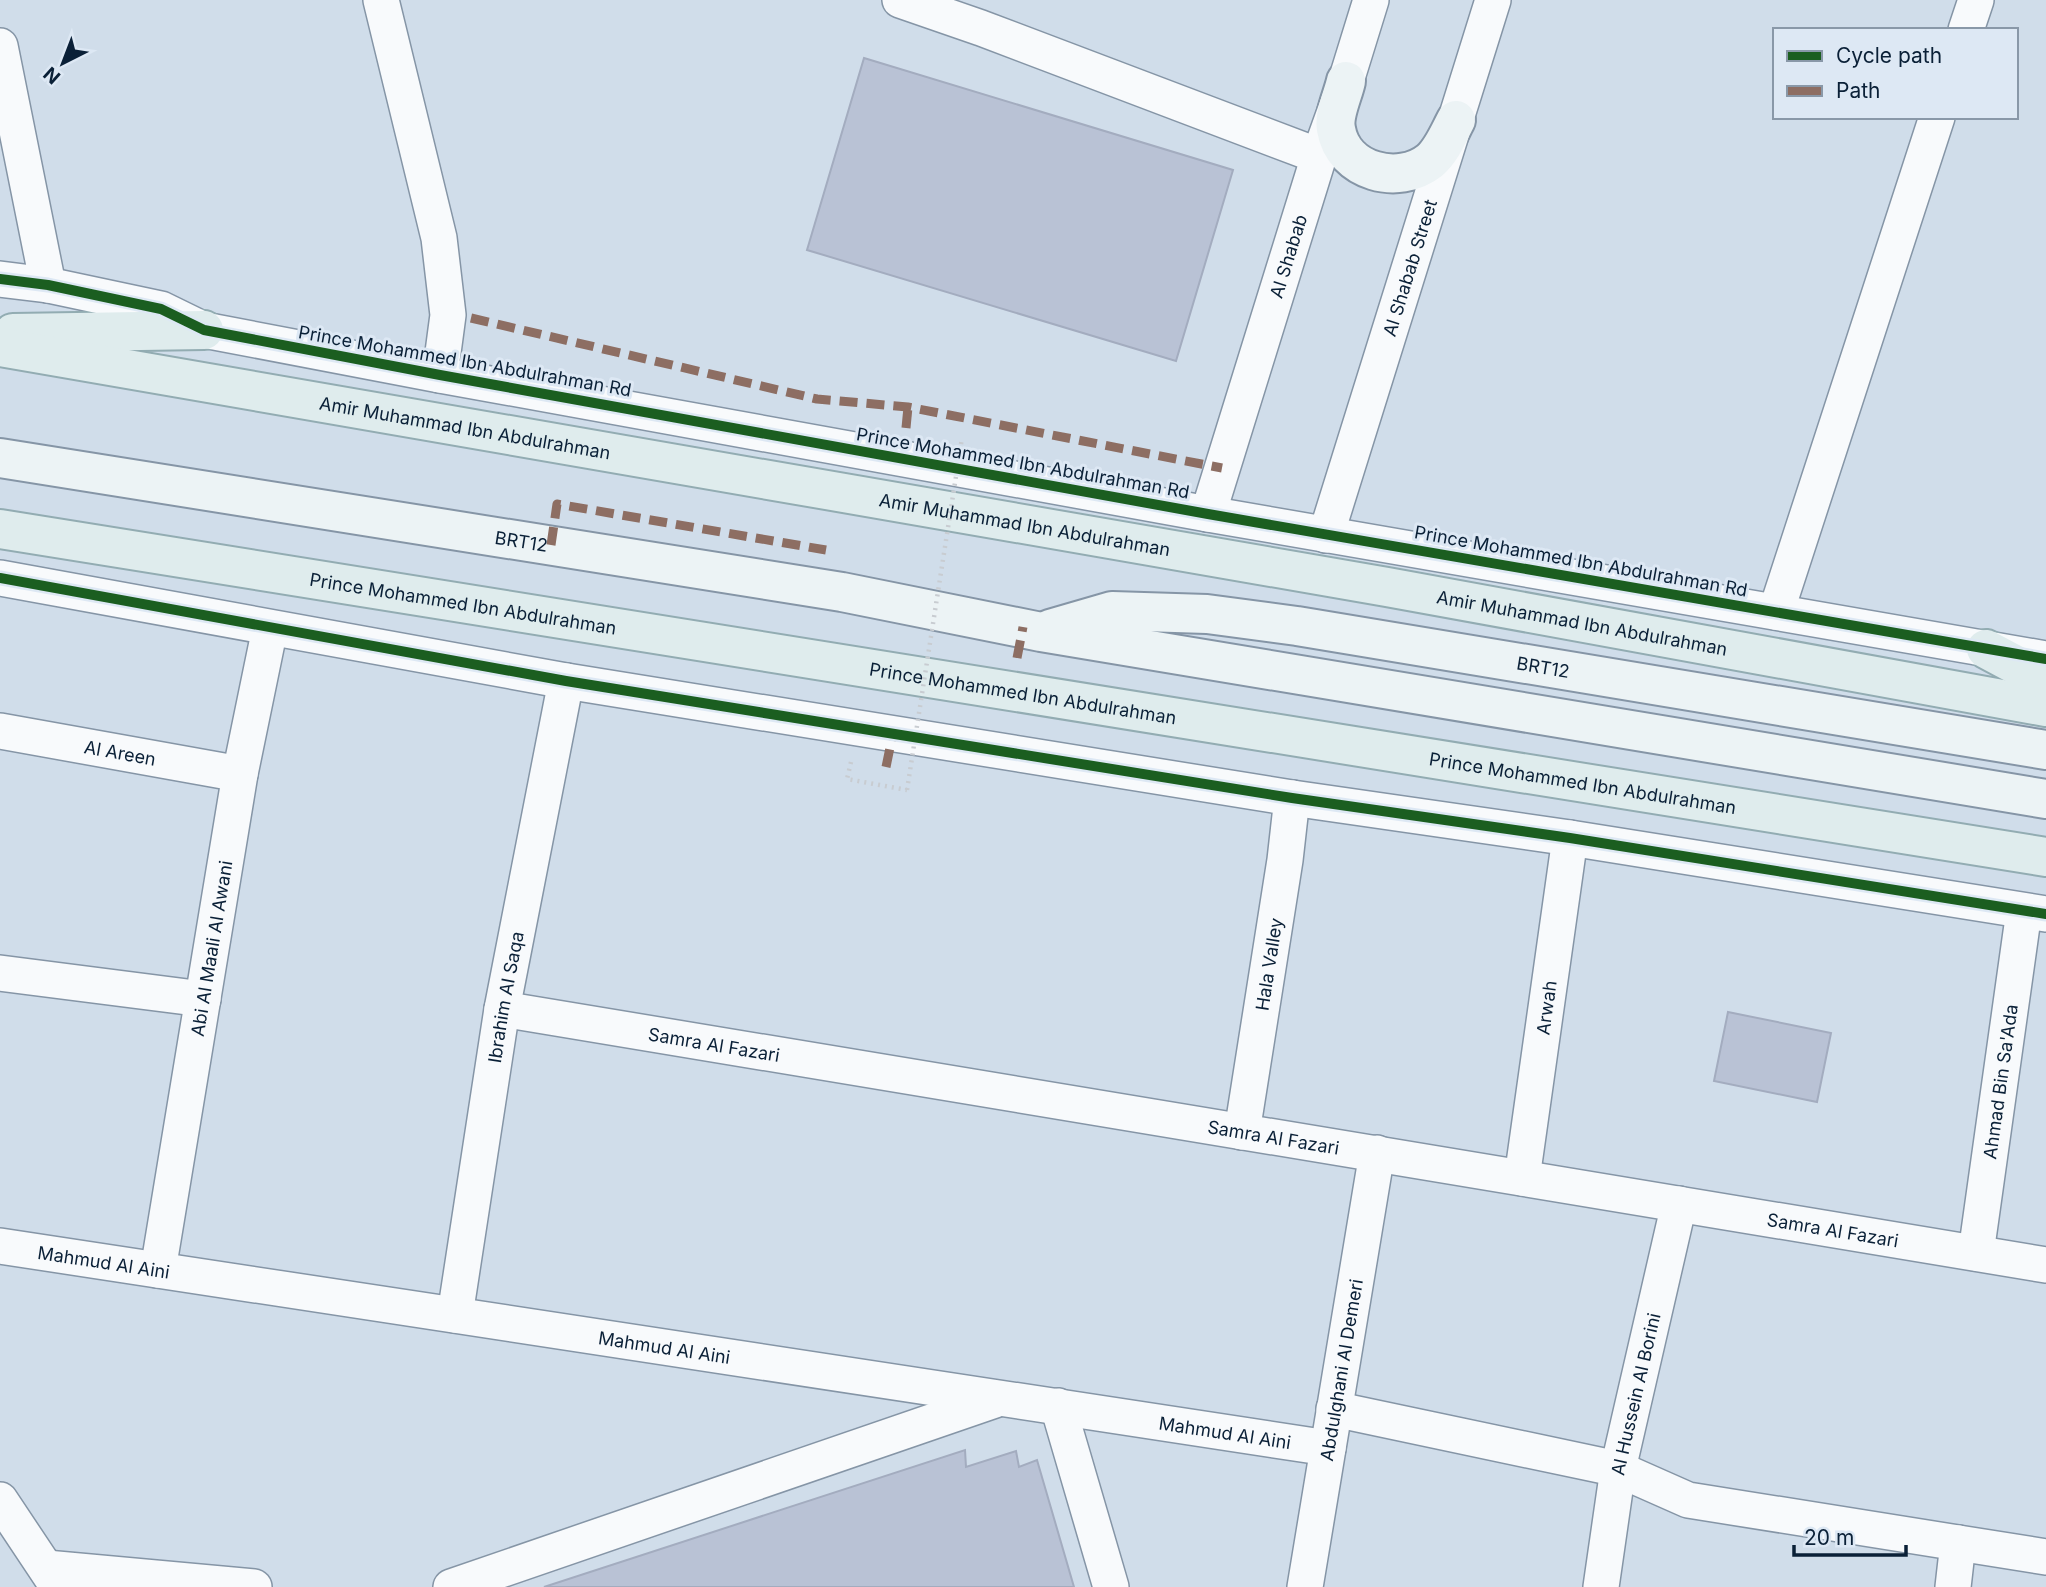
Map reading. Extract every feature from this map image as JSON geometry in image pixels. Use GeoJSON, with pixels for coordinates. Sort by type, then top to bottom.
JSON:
{"type":"FeatureCollection","features":[{"type":"Feature","properties":{"kind":"main road"},"geometry":{"type":"LineString","coordinates":[[1346,81],[1335,128],[1345,150],[1363,167],[1386,174],[1410,172],[1432,160],[1456,120]]}},
{"type":"Feature","properties":{"kind":"main road"},"geometry":{"type":"LineString","coordinates":[[0,333],[204,330]]}},
{"type":"Feature","properties":{"kind":"main road","name":"Amir Muhammad Ibn Abdulrahman"},"geometry":{"type":"LineString","coordinates":[[0,347],[1387,587],[2046,707]]}},
{"type":"Feature","properties":{"kind":"main road","name":"BRT12"},"geometry":{"type":"LineString","coordinates":[[0,458],[829,590],[1041,632],[2046,799]]}},
{"type":"Feature","properties":{"kind":"main road","name":"Prince Mohammed Ibn Abdulrahman"},"geometry":{"type":"LineString","coordinates":[[0,530],[2046,857]]}},
{"type":"Feature","properties":{"kind":"main road","name":"BRT12"},"geometry":{"type":"LineString","coordinates":[[1041,632],[1112,611],[1207,614],[1297,626],[2046,750]]}},
{"type":"Feature","properties":{"kind":"main road"},"geometry":{"type":"LineString","coordinates":[[1986,649],[2046,681]]}},
{"type":"Feature","properties":{"kind":"street"},"geometry":{"type":"LineString","coordinates":[[381,0],[439,238],[448,315],[440,375]]}},
{"type":"Feature","properties":{"kind":"street"},"geometry":{"type":"LineString","coordinates":[[900,0],[986,14],[1319,156]]}},
{"type":"Feature","properties":{"kind":"street","name":"Al Shabab"},"geometry":{"type":"LineString","coordinates":[[1208,514],[1319,156],[1371,0]]}},
{"type":"Feature","properties":{"kind":"street","name":"Al Shabab Street"},"geometry":{"type":"LineString","coordinates":[[1326,535],[1493,0]]}},
{"type":"Feature","properties":{"kind":"street"},"geometry":{"type":"LineString","coordinates":[[1967,28],[1976,0]]}},
{"type":"Feature","properties":{"kind":"street"},"geometry":{"type":"LineString","coordinates":[[0,46],[48,285]]}},
{"type":"Feature","properties":{"kind":"street"},"geometry":{"type":"LineString","coordinates":[[1776,612],[1936,119]]}},
{"type":"Feature","properties":{"kind":"street","name":"Prince Mohammed Ibn Abdulrahman Rd"},"geometry":{"type":"LineString","coordinates":[[0,279],[48,285],[161,309],[204,330],[440,375],[1326,535],[2046,659]]}},
{"type":"Feature","properties":{"kind":"street"},"geometry":{"type":"LineString","coordinates":[[0,578],[566,681],[1292,798],[1570,838],[2035,912]]}},
{"type":"Feature","properties":{"kind":"street","name":"Abi Al Maali Al Awani"},"geometry":{"type":"LineString","coordinates":[[158,1270],[240,774],[270,628]]}},
{"type":"Feature","properties":{"kind":"street","name":"Ibrahim Al Saqa"},"geometry":{"type":"LineString","coordinates":[[455,1315],[502,1009],[566,681]]}},
{"type":"Feature","properties":{"kind":"street","name":"Al Areen"},"geometry":{"type":"LineString","coordinates":[[0,732],[240,774]]}},
{"type":"Feature","properties":{"kind":"street","name":"Hala Valley"},"geometry":{"type":"LineString","coordinates":[[1242,1132],[1285,860],[1292,798]]}},
{"type":"Feature","properties":{"kind":"street","name":"Arwah"},"geometry":{"type":"LineString","coordinates":[[1522,1178],[1570,838]]}},
{"type":"Feature","properties":{"kind":"street","name":"Ahmad Bin Sa'Ada"},"geometry":{"type":"LineString","coordinates":[[1976,1253],[2035,912]]}},
{"type":"Feature","properties":{"kind":"street"},"geometry":{"type":"LineString","coordinates":[[0,973],[203,999]]}},
{"type":"Feature","properties":{"kind":"street","name":"Samra Al Fazari"},"geometry":{"type":"LineString","coordinates":[[502,1009],[2046,1265]]}},
{"type":"Feature","properties":{"kind":"street","name":"Abdulghani Al Demeri"},"geometry":{"type":"LineString","coordinates":[[1305,1587],[1377,1153]]}},
{"type":"Feature","properties":{"kind":"street","name":"Al Hussein Al Borini"},"geometry":{"type":"LineString","coordinates":[[1601,1587],[1618,1469],[1679,1204]]}},
{"type":"Feature","properties":{"kind":"street","name":"Mahmud Al Aini"},"geometry":{"type":"LineString","coordinates":[[0,1246],[1328,1448]]}},
{"type":"Feature","properties":{"kind":"street"},"geometry":{"type":"LineString","coordinates":[[451,1587],[1002,1398]]}},
{"type":"Feature","properties":{"kind":"street"},"geometry":{"type":"LineString","coordinates":[[1058,1406],[1111,1587]]}},
{"type":"Feature","properties":{"kind":"street"},"geometry":{"type":"LineString","coordinates":[[1335,1409],[1618,1469],[1688,1500],[2046,1557]]}},
{"type":"Feature","properties":{"kind":"street"},"geometry":{"type":"LineString","coordinates":[[0,1500],[52,1578],[254,1587]]}},
{"type":"Feature","properties":{"kind":"street"},"geometry":{"type":"LineString","coordinates":[[1954,1587],[1958,1543]]}},
{"type":"Feature","properties":{"kind":"path"},"geometry":{"type":"LineString","coordinates":[[863,763],[851,761],[847,779],[908,790],[962,438]]}},
{"type":"Feature","properties":{"kind":"building"},"geometry":{"type":"Polygon","coordinates":[[[864,58],[1233,170],[1176,361],[807,250],[864,58]]]}},
{"type":"Feature","properties":{"kind":"building"},"geometry":{"type":"Polygon","coordinates":[[[1728,1012],[1831,1033],[1817,1102],[1714,1081],[1728,1012]]]}},
{"type":"Feature","properties":{"kind":"building"},"geometry":{"type":"Polygon","coordinates":[[[965,1450],[966,1467],[1016,1451],[1019,1467],[1037,1460],[1074,1587],[544,1587],[965,1450]]]}},
{"type":"Feature","properties":{"kind":"marked path"},"geometry":{"type":"LineString","coordinates":[[471,318],[817,399],[908,407],[1222,468]]}},
{"type":"Feature","properties":{"kind":"marked path"},"geometry":{"type":"LineString","coordinates":[[906,428],[908,407]]}},
{"type":"Feature","properties":{"kind":"marked path"},"geometry":{"type":"LineString","coordinates":[[551,545],[557,504],[826,550]]}},
{"type":"Feature","properties":{"kind":"marked path"},"geometry":{"type":"LineString","coordinates":[[1017,658],[1023,627]]}},
{"type":"Feature","properties":{"kind":"marked path"},"geometry":{"type":"LineString","coordinates":[[886,767],[893,733]]}},
{"type":"Feature","properties":{"kind":"cycle path"},"geometry":{"type":"LineString","coordinates":[[0,279],[48,285],[161,309],[204,330],[440,375],[1208,514],[2046,659]]}},
{"type":"Feature","properties":{"kind":"cycle path"},"geometry":{"type":"LineString","coordinates":[[0,578],[566,681],[1292,798],[1570,838],[2046,914]]}}]}
